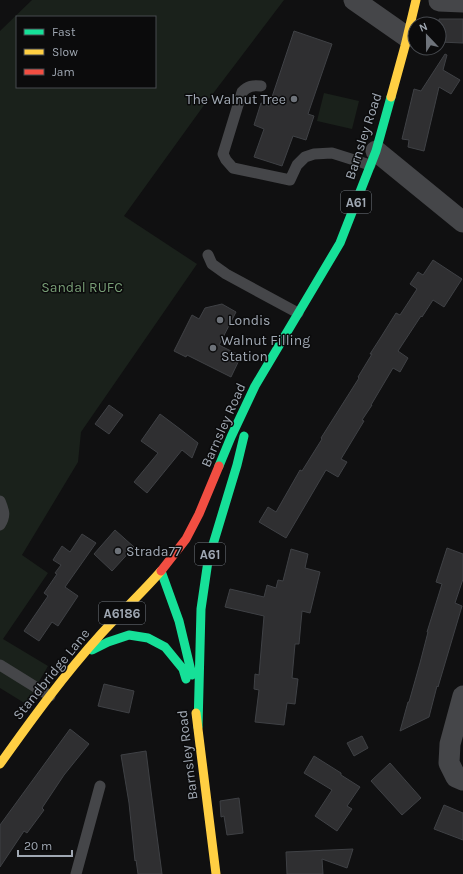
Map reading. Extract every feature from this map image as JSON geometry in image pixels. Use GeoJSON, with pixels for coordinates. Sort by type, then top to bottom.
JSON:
{"type":"FeatureCollection","features":[{"type":"Feature","properties":{"kind":"main road","name":"Barnsley Road"},"geometry":{"type":"LineString","coordinates":[[412,16],[416,0]]}},
{"type":"Feature","properties":{"kind":"main road","name":"Barnsley Road"},"geometry":{"type":"LineString","coordinates":[[216,874],[192,676],[179,621],[161,571],[186,539],[199,514],[231,437],[255,386],[340,242],[373,158],[407,37]]}},
{"type":"Feature","properties":{"kind":"main road","name":"A61"},"geometry":{"type":"LineString","coordinates":[[198,727],[201,609],[208,561],[237,465],[255,386]]}},
{"type":"Feature","properties":{"kind":"main road","name":"Standbridge Lane"},"geometry":{"type":"LineString","coordinates":[[0,764],[50,696],[101,634],[161,571]]}},
{"type":"Feature","properties":{"kind":"main road","name":"A61"},"geometry":{"type":"LineString","coordinates":[[83,656],[108,642],[129,635],[148,638],[165,647],[183,669],[198,727]]}},
{"type":"Feature","properties":{"kind":"street"},"geometry":{"type":"LineString","coordinates":[[354,0],[407,37]]}},
{"type":"Feature","properties":{"kind":"street"},"geometry":{"type":"LineString","coordinates":[[439,1],[463,2]]}},
{"type":"Feature","properties":{"kind":"street"},"geometry":{"type":"LineString","coordinates":[[373,158],[463,222]]}},
{"type":"Feature","properties":{"kind":"street"},"geometry":{"type":"LineString","coordinates":[[463,696],[450,744],[449,763],[456,777],[463,780]]}},
{"type":"Feature","properties":{"kind":"lane"},"geometry":{"type":"LineString","coordinates":[[261,86],[254,85],[247,87],[242,92],[223,154],[233,168],[290,180],[296,164],[305,157],[314,154],[332,153],[373,158]]}},
{"type":"Feature","properties":{"kind":"lane"},"geometry":{"type":"LineString","coordinates":[[208,254],[212,264],[226,274],[298,313]]}},
{"type":"Feature","properties":{"kind":"lane"},"geometry":{"type":"LineString","coordinates":[[0,501],[4,512],[0,525]]}},
{"type":"Feature","properties":{"kind":"lane"},"geometry":{"type":"LineString","coordinates":[[0,665],[50,696]]}},
{"type":"Feature","properties":{"kind":"lane"},"geometry":{"type":"LineString","coordinates":[[76,874],[100,786]]}},
{"type":"Feature","properties":{"kind":"green space","name":"Sandal RUFC"},"geometry":{"type":"Polygon","coordinates":[[[32,0],[284,0],[202,108],[124,216],[197,264],[81,432],[78,462],[22,555],[48,573],[3,639],[48,666],[26,704],[0,688],[0,31],[32,0]]]}},
{"type":"Feature","properties":{"kind":"green space"},"geometry":{"type":"Polygon","coordinates":[[[324,93],[359,101],[352,129],[317,121],[324,93]]]}},
{"type":"Feature","properties":{"kind":"building"},"geometry":{"type":"Polygon","coordinates":[[[447,19],[463,19],[463,43],[447,42],[447,19]]]}},
{"type":"Feature","properties":{"kind":"building","name":"The Walnut Tree"},"geometry":{"type":"Polygon","coordinates":[[[294,31],[332,44],[308,114],[314,116],[306,140],[293,136],[282,166],[254,157],[264,129],[254,125],[261,103],[269,106],[294,31]]]}},
{"type":"Feature","properties":{"kind":"building"},"geometry":{"type":"Polygon","coordinates":[[[444,56],[447,56],[443,70],[460,80],[451,94],[439,87],[424,151],[408,147],[409,140],[402,139],[414,89],[421,91],[444,56]]]}},
{"type":"Feature","properties":{"kind":"building"},"geometry":{"type":"Polygon","coordinates":[[[433,260],[462,279],[444,307],[433,300],[398,351],[408,358],[400,372],[393,368],[362,420],[364,421],[341,459],[347,462],[338,477],[326,470],[286,538],[259,522],[268,507],[276,512],[300,470],[302,471],[359,378],[358,377],[372,354],[370,354],[396,313],[400,315],[417,289],[410,284],[418,272],[423,275],[433,260]]]}},
{"type":"Feature","properties":{"kind":"building"},"geometry":{"type":"Polygon","coordinates":[[[222,304],[236,312],[219,345],[241,356],[231,377],[187,355],[186,357],[174,351],[192,315],[199,319],[205,308],[222,304]]]}},
{"type":"Feature","properties":{"kind":"building"},"geometry":{"type":"Polygon","coordinates":[[[109,405],[123,415],[109,434],[95,424],[109,405]]]}},
{"type":"Feature","properties":{"kind":"building"},"geometry":{"type":"Polygon","coordinates":[[[160,414],[198,443],[192,458],[182,450],[147,493],[134,482],[158,453],[141,441],[160,414]]]}},
{"type":"Feature","properties":{"kind":"building","name":"Strada77"},"geometry":{"type":"Polygon","coordinates":[[[115,530],[134,547],[112,571],[94,554],[115,530]]]}},
{"type":"Feature","properties":{"kind":"building"},"geometry":{"type":"Polygon","coordinates":[[[82,534],[96,543],[65,587],[78,596],[58,626],[52,622],[39,641],[24,631],[48,596],[44,593],[57,574],[55,573],[61,565],[53,560],[62,546],[70,552],[82,534]]]}},
{"type":"Feature","properties":{"kind":"building"},"geometry":{"type":"Polygon","coordinates":[[[447,548],[463,554],[463,579],[455,603],[462,606],[429,717],[400,731],[420,663],[427,632],[442,584],[436,582],[447,548]]]}},
{"type":"Feature","properties":{"kind":"building"},"geometry":{"type":"Polygon","coordinates":[[[291,549],[308,554],[305,568],[320,572],[310,613],[302,611],[299,644],[295,644],[292,678],[298,679],[295,704],[287,703],[284,725],[255,722],[259,690],[254,689],[255,674],[259,675],[264,616],[225,607],[230,589],[264,597],[267,585],[276,588],[278,580],[283,581],[291,549]]]}},
{"type":"Feature","properties":{"kind":"building"},"geometry":{"type":"Polygon","coordinates":[[[104,684],[134,691],[129,713],[98,706],[104,684]]]}},
{"type":"Feature","properties":{"kind":"building"},"geometry":{"type":"Polygon","coordinates":[[[70,729],[89,744],[64,775],[42,808],[44,810],[27,833],[24,831],[0,867],[0,825],[70,729]]]}},
{"type":"Feature","properties":{"kind":"building"},"geometry":{"type":"Polygon","coordinates":[[[362,736],[368,748],[354,756],[347,743],[362,736]]]}},
{"type":"Feature","properties":{"kind":"building"},"geometry":{"type":"Polygon","coordinates":[[[146,751],[162,874],[138,874],[121,755],[146,751]]]}},
{"type":"Feature","properties":{"kind":"building"},"geometry":{"type":"Polygon","coordinates":[[[314,756],[360,787],[347,806],[352,809],[337,831],[315,816],[332,790],[304,773],[314,756]]]}},
{"type":"Feature","properties":{"kind":"building"},"geometry":{"type":"Polygon","coordinates":[[[390,763],[421,798],[402,815],[371,781],[390,763]]]}},
{"type":"Feature","properties":{"kind":"building"},"geometry":{"type":"Polygon","coordinates":[[[239,798],[243,833],[227,835],[224,816],[221,817],[220,801],[239,798]]]}},
{"type":"Feature","properties":{"kind":"building"},"geometry":{"type":"Polygon","coordinates":[[[444,805],[463,813],[463,840],[434,829],[444,805]]]}},
{"type":"Feature","properties":{"kind":"building"},"geometry":{"type":"Polygon","coordinates":[[[353,849],[347,868],[322,859],[323,874],[287,874],[286,852],[353,849]]]}},
{"type":"Feature","properties":{"kind":"traffic: fast"},"geometry":{"type":"LineString","coordinates":[[219,466],[255,386],[340,243],[376,151],[391,97]]}},
{"type":"Feature","properties":{"kind":"traffic: fast"},"geometry":{"type":"LineString","coordinates":[[198,727],[201,609],[208,561],[237,465],[244,436]]}},
{"type":"Feature","properties":{"kind":"traffic: fast"},"geometry":{"type":"LineString","coordinates":[[161,571],[179,621],[192,675]]}},
{"type":"Feature","properties":{"kind":"traffic: fast"},"geometry":{"type":"LineString","coordinates":[[92,650],[108,642],[129,635],[148,638],[165,647],[183,669],[186,679]]}},
{"type":"Feature","properties":{"kind":"traffic: slow"},"geometry":{"type":"LineString","coordinates":[[391,97],[416,0]]}},
{"type":"Feature","properties":{"kind":"traffic: slow"},"geometry":{"type":"LineString","coordinates":[[0,764],[74,665],[101,634],[161,571]]}},
{"type":"Feature","properties":{"kind":"traffic: slow"},"geometry":{"type":"LineString","coordinates":[[196,713],[216,874]]}},
{"type":"Feature","properties":{"kind":"traffic: jam"},"geometry":{"type":"LineString","coordinates":[[161,571],[186,539],[199,514],[219,466]]}},
{"type":"Feature","properties":{"kind":"place","name":"The Walnut Tree"},"geometry":{"type":"Point","coordinates":[294,99]}},
{"type":"Feature","properties":{"kind":"place","name":"Londis"},"geometry":{"type":"Point","coordinates":[220,320]}},
{"type":"Feature","properties":{"kind":"place","name":"Walnut Filling Station"},"geometry":{"type":"Point","coordinates":[213,348]}},
{"type":"Feature","properties":{"kind":"place","name":"Strada77"},"geometry":{"type":"Point","coordinates":[118,551]}}]}
